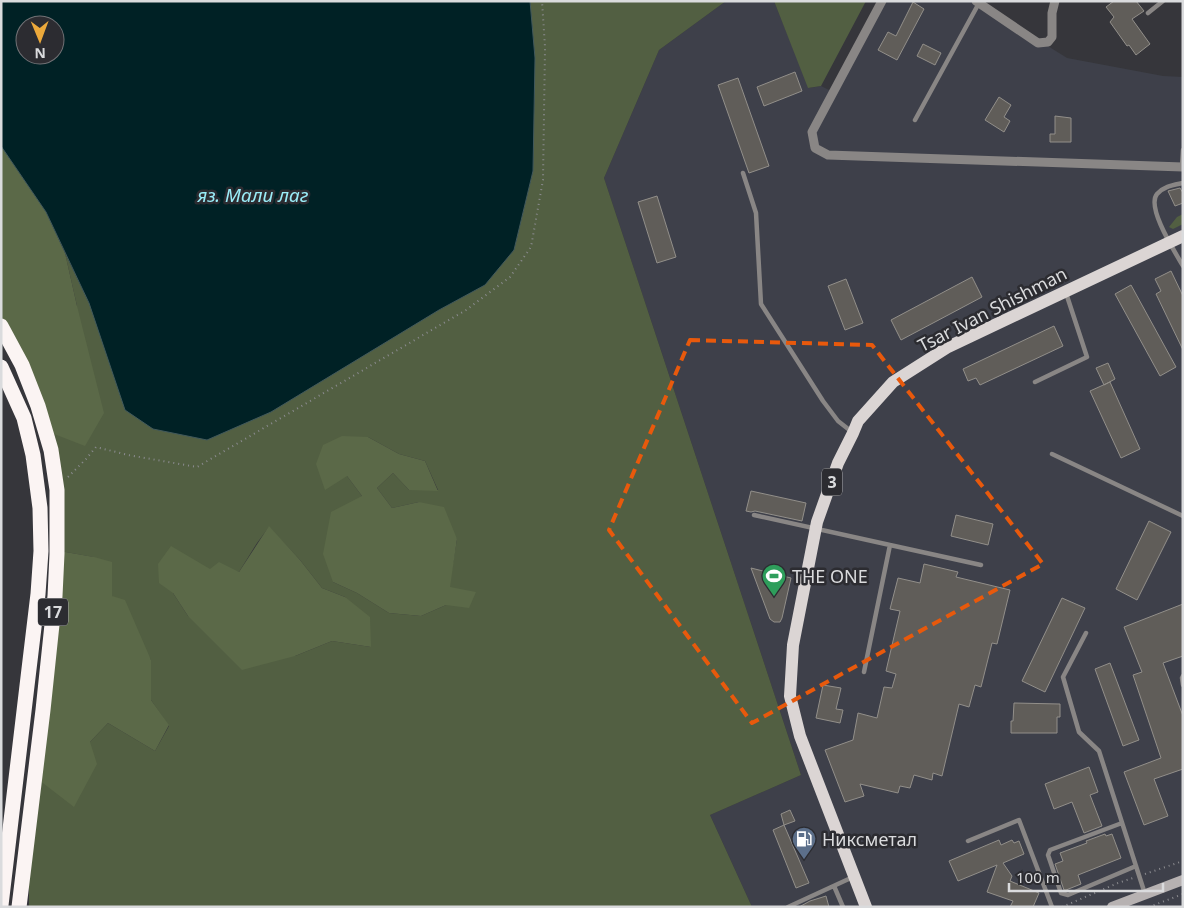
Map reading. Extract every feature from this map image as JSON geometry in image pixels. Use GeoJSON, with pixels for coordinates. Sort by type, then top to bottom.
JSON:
{"type":"FeatureCollection","features":[{"type":"Feature","properties":{"kind":"highway","name":"17"},"geometry":{"type":"LineString","coordinates":[[1,326],[22,365],[38,406],[51,450],[58,490],[55,596],[19,907]]}},
{"type":"Feature","properties":{"kind":"highway","name":"17"},"geometry":{"type":"LineString","coordinates":[[1,367],[24,418],[33,455],[40,508],[41,551],[37,604],[1,905]]}},
{"type":"Feature","properties":{"kind":"highway"},"geometry":{"type":"LineString","coordinates":[[24,857],[25,907]]}},
{"type":"Feature","properties":{"kind":"highway"},"geometry":{"type":"LineString","coordinates":[[1,887],[7,858]]}},
{"type":"Feature","properties":{"kind":"main road","name":"Tsar Ivan Shishman"},"geometry":{"type":"LineString","coordinates":[[866,907],[800,736],[790,696],[793,645],[816,529],[838,463],[858,420],[893,382],[948,347],[1183,236]]}},
{"type":"Feature","properties":{"kind":"street"},"geometry":{"type":"LineString","coordinates":[[882,1],[812,132],[815,148],[828,155],[1182,166]]}},
{"type":"Feature","properties":{"kind":"street"},"geometry":{"type":"LineString","coordinates":[[978,2],[1038,43],[1048,42],[1052,37],[1052,13],[1055,1]]}},
{"type":"Feature","properties":{"kind":"street"},"geometry":{"type":"LineString","coordinates":[[1112,907],[1183,880]]}},
{"type":"Feature","properties":{"kind":"lane"},"geometry":{"type":"LineString","coordinates":[[1148,14],[1163,1]]}},
{"type":"Feature","properties":{"kind":"lane"},"geometry":{"type":"LineString","coordinates":[[915,120],[978,2]]}},
{"type":"Feature","properties":{"kind":"lane"},"geometry":{"type":"LineString","coordinates":[[1182,166],[1183,150]]}},
{"type":"Feature","properties":{"kind":"lane"},"geometry":{"type":"LineString","coordinates":[[743,173],[756,214],[761,304],[823,401],[838,421],[853,433]]}},
{"type":"Feature","properties":{"kind":"lane"},"geometry":{"type":"LineString","coordinates":[[1183,183],[1166,187],[1157,194],[1154,202],[1158,220],[1183,266]]}},
{"type":"Feature","properties":{"kind":"lane"},"geometry":{"type":"LineString","coordinates":[[1034,382],[1087,357],[1066,292]]}},
{"type":"Feature","properties":{"kind":"lane"},"geometry":{"type":"LineString","coordinates":[[1052,454],[1183,516]]}},
{"type":"Feature","properties":{"kind":"lane"},"geometry":{"type":"LineString","coordinates":[[754,516],[981,565]]}},
{"type":"Feature","properties":{"kind":"lane"},"geometry":{"type":"LineString","coordinates":[[864,672],[890,545]]}},
{"type":"Feature","properties":{"kind":"lane"},"geometry":{"type":"LineString","coordinates":[[1086,633],[1063,677],[1079,732],[1100,751],[1145,894]]}},
{"type":"Feature","properties":{"kind":"lane"},"geometry":{"type":"LineString","coordinates":[[1183,676],[1183,684]]}},
{"type":"Feature","properties":{"kind":"lane"},"geometry":{"type":"LineString","coordinates":[[968,842],[1019,820],[1052,907]]}},
{"type":"Feature","properties":{"kind":"lane"},"geometry":{"type":"LineString","coordinates":[[1122,823],[1050,850],[1048,855],[1061,893],[1068,895],[1136,866]]}},
{"type":"Feature","properties":{"kind":"lane"},"geometry":{"type":"LineString","coordinates":[[788,907],[854,876]]}},
{"type":"Feature","properties":{"kind":"lane"},"geometry":{"type":"LineString","coordinates":[[834,886],[842,907]]}},
{"type":"Feature","properties":{"kind":"path"},"geometry":{"type":"LineString","coordinates":[[58,490],[59,486],[96,447],[128,455],[197,467],[466,310],[510,277],[531,247],[543,180],[545,46],[542,1]]}},
{"type":"Feature","properties":{"kind":"path"},"geometry":{"type":"LineString","coordinates":[[1146,874],[1183,861]]}},
{"type":"Feature","properties":{"kind":"path"},"geometry":{"type":"LineString","coordinates":[[1062,907],[1136,877]]}},
{"type":"Feature","properties":{"kind":"path"},"geometry":{"type":"LineString","coordinates":[[1149,907],[1183,894]]}},
{"type":"Feature","properties":{"kind":"highlighted area"},"geometry":{"type":"Polygon","coordinates":[[[690,340],[872,345],[1043,564],[752,723],[609,530],[690,340]]]}},
{"type":"Feature","properties":{"kind":"shaded area"},"geometry":{"type":"Polygon","coordinates":[[[726,1],[774,1],[809,88],[821,86],[833,92],[882,1],[976,1],[1067,58],[1163,76],[1183,77],[1183,907],[752,907],[710,815],[801,775],[604,178],[659,50],[726,1]]]}},
{"type":"Feature","properties":{"kind":"green space"},"geometry":{"type":"Polygon","coordinates":[[[530,1],[726,1],[659,50],[604,178],[801,775],[710,815],[752,907],[29,907],[29,862],[39,780],[90,742],[108,723],[155,751],[169,726],[151,700],[151,660],[112,596],[93,557],[60,551],[49,432],[77,306],[65,253],[89,303],[439,310],[484,285],[514,250],[533,171],[535,58],[530,1]],[[368,437],[347,476],[362,496],[333,582],[357,593],[389,613],[421,616],[446,605],[457,539],[419,502],[392,508],[377,488],[393,473],[409,490],[438,490],[425,461],[399,454],[368,437]],[[269,527],[239,572],[210,569],[173,593],[188,616],[295,656],[332,641],[371,647],[345,597],[322,588],[300,560],[269,527]]]}},
{"type":"Feature","properties":{"kind":"green space"},"geometry":{"type":"Polygon","coordinates":[[[774,1],[866,1],[821,86],[808,88],[774,1]]]}},
{"type":"Feature","properties":{"kind":"green space"},"geometry":{"type":"Polygon","coordinates":[[[1,146],[46,212],[65,253],[104,413],[85,446],[49,432],[1,323],[1,146]]]}},
{"type":"Feature","properties":{"kind":"green space"},"geometry":{"type":"Polygon","coordinates":[[[1183,214],[1183,224],[1173,229],[1169,227],[1177,217],[1183,214]]]}},
{"type":"Feature","properties":{"kind":"green space"},"geometry":{"type":"Polygon","coordinates":[[[342,436],[368,437],[399,454],[425,461],[438,491],[409,490],[393,473],[377,488],[392,508],[419,502],[444,507],[457,539],[450,587],[476,592],[469,608],[446,605],[421,616],[389,613],[357,593],[333,582],[323,554],[331,512],[362,496],[347,476],[325,490],[316,464],[323,445],[342,436]]]}},
{"type":"Feature","properties":{"kind":"green space"},"geometry":{"type":"Polygon","coordinates":[[[269,526],[322,588],[345,597],[370,617],[371,647],[332,641],[295,656],[242,670],[188,616],[173,593],[159,583],[158,564],[171,546],[210,569],[219,562],[239,572],[269,526]]]}},
{"type":"Feature","properties":{"kind":"green space"},"geometry":{"type":"Polygon","coordinates":[[[60,551],[112,562],[112,596],[125,600],[151,660],[151,700],[169,725],[155,751],[108,723],[90,742],[97,764],[74,807],[39,780],[60,551]]]}},
{"type":"Feature","properties":{"kind":"water","name":"яз. Мали лаг"},"geometry":{"type":"Polygon","coordinates":[[[1,1],[530,1],[535,58],[533,171],[514,250],[485,285],[439,310],[271,412],[207,440],[153,429],[125,410],[89,303],[46,212],[1,146],[1,1]]]}},
{"type":"Feature","properties":{"kind":"building"},"geometry":{"type":"Polygon","coordinates":[[[1114,1],[1136,1],[1144,11],[1132,19],[1150,44],[1136,55],[1110,22],[1114,17],[1106,7],[1114,1]]]}},
{"type":"Feature","properties":{"kind":"building"},"geometry":{"type":"Polygon","coordinates":[[[913,2],[924,9],[897,60],[878,50],[888,32],[896,36],[913,2]]]}},
{"type":"Feature","properties":{"kind":"building"},"geometry":{"type":"Polygon","coordinates":[[[923,44],[941,53],[935,65],[917,56],[923,44]]]}},
{"type":"Feature","properties":{"kind":"building"},"geometry":{"type":"Polygon","coordinates":[[[795,72],[802,91],[764,106],[757,87],[795,72]]]}},
{"type":"Feature","properties":{"kind":"building"},"geometry":{"type":"Polygon","coordinates":[[[738,78],[769,166],[749,173],[718,85],[738,78]]]}},
{"type":"Feature","properties":{"kind":"building"},"geometry":{"type":"Polygon","coordinates":[[[999,97],[1011,105],[1004,117],[1010,121],[1004,132],[985,120],[999,97]]]}},
{"type":"Feature","properties":{"kind":"building"},"geometry":{"type":"Polygon","coordinates":[[[1055,116],[1071,118],[1071,142],[1050,142],[1050,134],[1055,134],[1055,116]]]}},
{"type":"Feature","properties":{"kind":"building"},"geometry":{"type":"Polygon","coordinates":[[[1180,188],[1183,193],[1183,203],[1175,206],[1168,191],[1180,188]]]}},
{"type":"Feature","properties":{"kind":"building"},"geometry":{"type":"Polygon","coordinates":[[[657,196],[676,257],[657,263],[638,202],[657,196]]]}},
{"type":"Feature","properties":{"kind":"building"},"geometry":{"type":"Polygon","coordinates":[[[1171,271],[1183,296],[1183,350],[1156,294],[1161,291],[1155,279],[1171,271]]]}},
{"type":"Feature","properties":{"kind":"building"},"geometry":{"type":"Polygon","coordinates":[[[972,277],[982,297],[901,340],[891,320],[972,277]]]}},
{"type":"Feature","properties":{"kind":"building"},"geometry":{"type":"Polygon","coordinates":[[[846,279],[863,323],[845,330],[828,286],[846,279]]]}},
{"type":"Feature","properties":{"kind":"building"},"geometry":{"type":"Polygon","coordinates":[[[1131,285],[1176,367],[1160,376],[1115,294],[1131,285]]]}},
{"type":"Feature","properties":{"kind":"building"},"geometry":{"type":"Polygon","coordinates":[[[1054,326],[1063,346],[980,385],[976,378],[968,381],[963,369],[1054,326]]]}},
{"type":"Feature","properties":{"kind":"building"},"geometry":{"type":"Polygon","coordinates":[[[1108,363],[1115,379],[1104,385],[1096,368],[1108,363]]]}},
{"type":"Feature","properties":{"kind":"building"},"geometry":{"type":"Polygon","coordinates":[[[1110,382],[1140,449],[1121,458],[1090,391],[1110,382]]]}},
{"type":"Feature","properties":{"kind":"building"},"geometry":{"type":"Polygon","coordinates":[[[751,491],[806,503],[802,521],[755,511],[746,511],[751,491]]]}},
{"type":"Feature","properties":{"kind":"building"},"geometry":{"type":"Polygon","coordinates":[[[956,515],[993,524],[988,545],[951,536],[956,515]]]}},
{"type":"Feature","properties":{"kind":"building"},"geometry":{"type":"Polygon","coordinates":[[[1149,521],[1171,532],[1137,600],[1116,589],[1149,521]]]}},
{"type":"Feature","properties":{"kind":"building"},"geometry":{"type":"Polygon","coordinates":[[[924,564],[958,572],[956,577],[1010,590],[997,644],[992,643],[981,687],[975,685],[969,707],[959,704],[942,776],[933,773],[932,780],[914,775],[910,788],[900,786],[898,793],[860,784],[864,796],[845,802],[825,750],[853,740],[858,713],[877,718],[884,687],[892,688],[896,674],[886,671],[900,611],[890,609],[898,578],[920,583],[924,564]]]}},
{"type":"Feature","properties":{"kind":"building","name":"THE ONE"},"geometry":{"type":"Polygon","coordinates":[[[751,568],[791,578],[780,622],[774,622],[770,619],[751,568]]]}},
{"type":"Feature","properties":{"kind":"building"},"geometry":{"type":"Polygon","coordinates":[[[1062,598],[1085,608],[1045,692],[1022,681],[1062,598]]]}},
{"type":"Feature","properties":{"kind":"building"},"geometry":{"type":"Polygon","coordinates":[[[1183,604],[1183,656],[1163,663],[1183,716],[1183,769],[1154,779],[1168,816],[1144,825],[1124,772],[1161,758],[1133,675],[1142,672],[1124,627],[1183,604]]]}},
{"type":"Feature","properties":{"kind":"building"},"geometry":{"type":"Polygon","coordinates":[[[1110,663],[1139,740],[1123,746],[1095,669],[1110,663]]]}},
{"type":"Feature","properties":{"kind":"building"},"geometry":{"type":"Polygon","coordinates":[[[823,685],[841,688],[836,709],[843,710],[840,723],[816,718],[823,685]]]}},
{"type":"Feature","properties":{"kind":"building"},"geometry":{"type":"Polygon","coordinates":[[[1014,703],[1060,704],[1060,717],[1057,717],[1057,733],[1011,733],[1014,703]]]}},
{"type":"Feature","properties":{"kind":"building"},"geometry":{"type":"Polygon","coordinates":[[[1089,767],[1098,792],[1090,795],[1102,826],[1084,833],[1072,802],[1054,809],[1045,784],[1089,767]]]}},
{"type":"Feature","properties":{"kind":"building"},"geometry":{"type":"Polygon","coordinates":[[[790,810],[795,821],[784,825],[781,814],[790,810]]]}},
{"type":"Feature","properties":{"kind":"building"},"geometry":{"type":"Polygon","coordinates":[[[784,825],[809,883],[796,888],[773,830],[784,825]]]}},
{"type":"Feature","properties":{"kind":"building"},"geometry":{"type":"Polygon","coordinates":[[[1105,834],[1106,836],[1112,834],[1121,858],[1078,875],[1081,884],[1064,890],[1055,864],[1063,861],[1060,853],[1105,834]]]}},
{"type":"Feature","properties":{"kind":"building"},"geometry":{"type":"Polygon","coordinates":[[[999,840],[1001,845],[1012,840],[1014,843],[1019,841],[1024,854],[1003,863],[1012,876],[1010,881],[1039,893],[1033,907],[1010,907],[1013,901],[987,892],[997,865],[958,881],[949,861],[999,840]]]}},
{"type":"Feature","properties":{"kind":"building"},"geometry":{"type":"Polygon","coordinates":[[[826,896],[829,907],[799,907],[810,901],[826,896]]]}},
{"type":"Feature","properties":{"kind":"place","name":"THE ONE"},"geometry":{"type":"Point","coordinates":[774,597]}},
{"type":"Feature","properties":{"kind":"place","name":"Никсметал"},"geometry":{"type":"Point","coordinates":[804,860]}}]}
